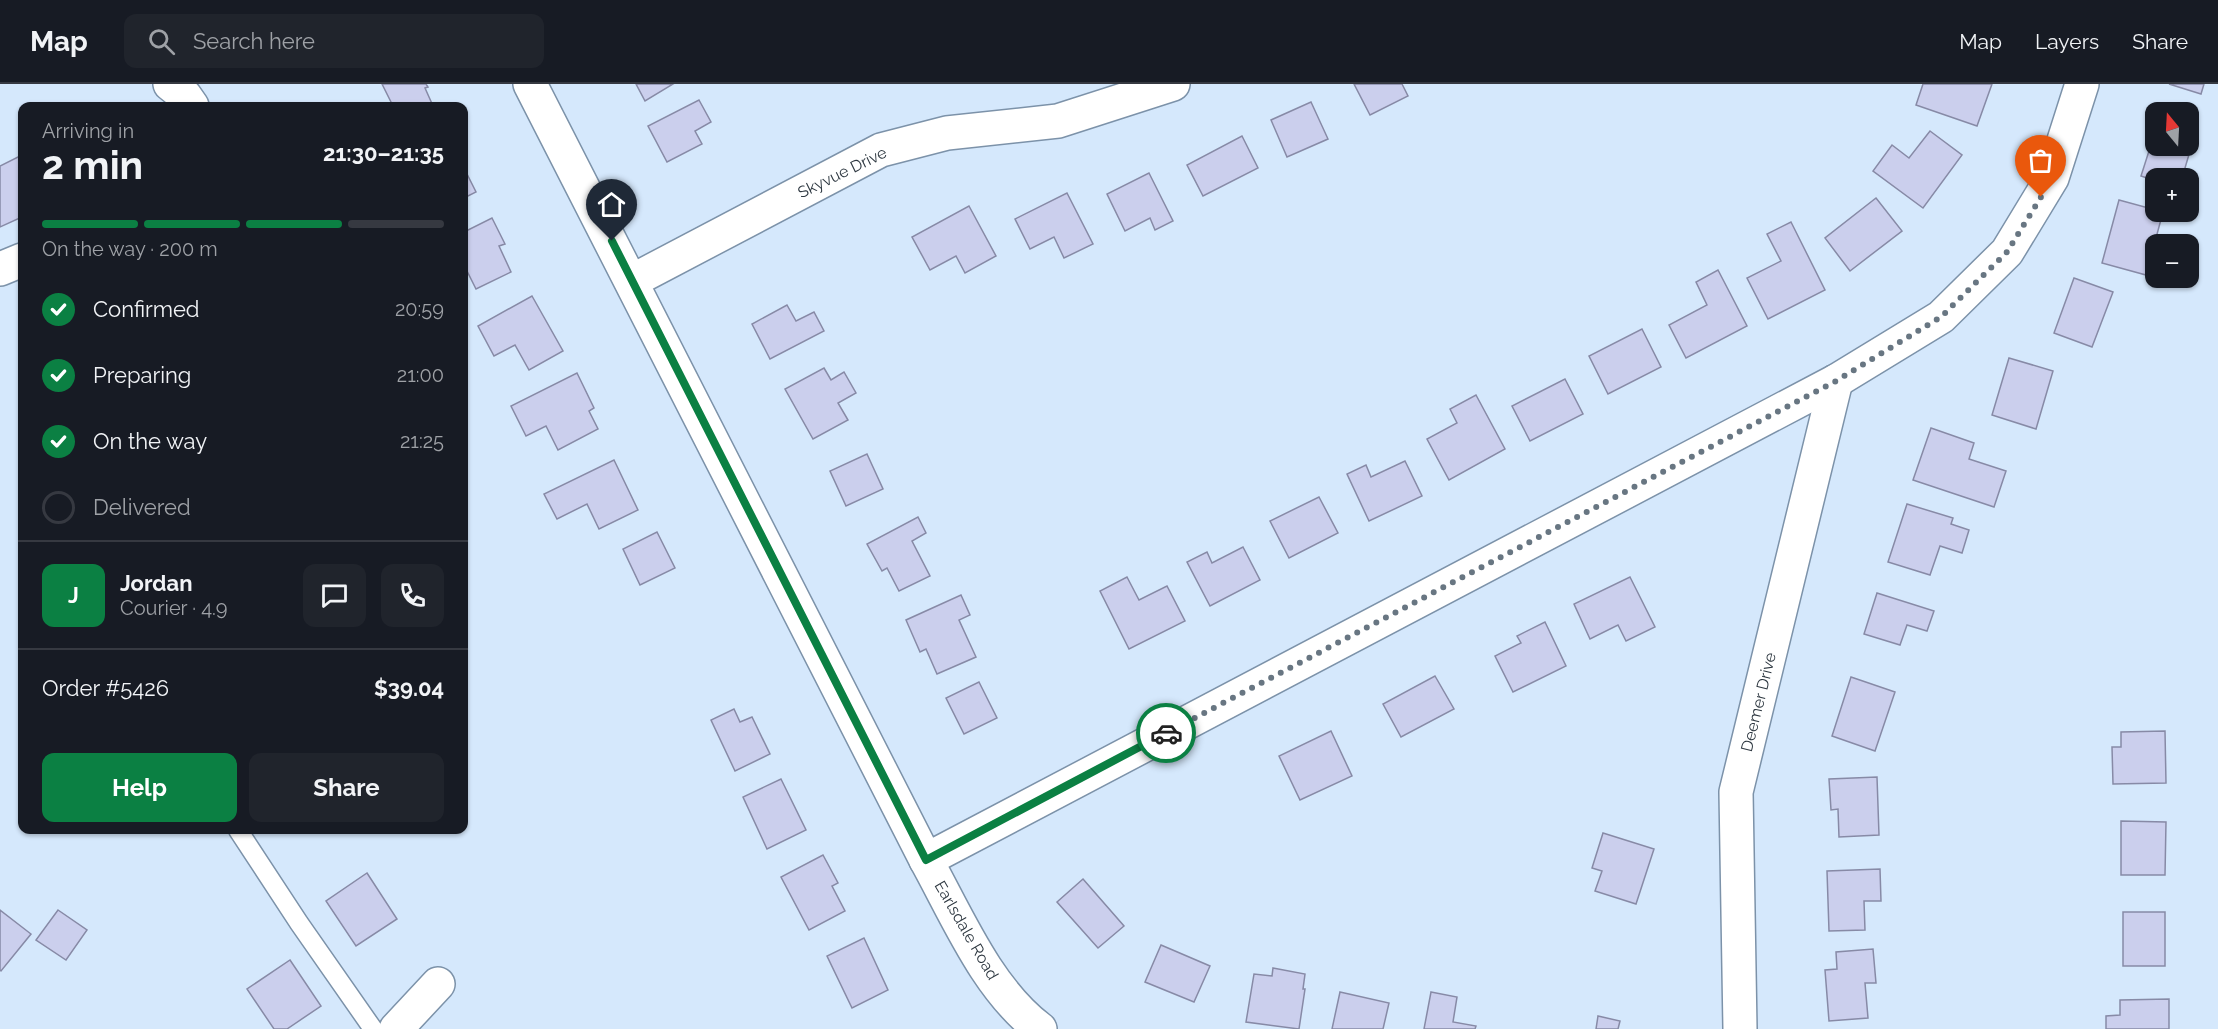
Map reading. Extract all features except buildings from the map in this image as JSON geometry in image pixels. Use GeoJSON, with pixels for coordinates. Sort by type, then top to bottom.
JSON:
{"type":"FeatureCollection","features":[{"type":"Feature","properties":{"kind":"street"},"geometry":{"type":"LineString","coordinates":[[170,84],[189,102]]}},
{"type":"Feature","properties":{"kind":"street","name":"Earlsdale Road"},"geometry":{"type":"LineString","coordinates":[[530,84],[926,860],[989,974],[1025,1018],[1040,1029]]}},
{"type":"Feature","properties":{"kind":"street","name":"Skyvue Drive"},"geometry":{"type":"LineString","coordinates":[[632,281],[881,150],[946,133],[1058,121],[1173,84]]}},
{"type":"Feature","properties":{"kind":"street"},"geometry":{"type":"LineString","coordinates":[[926,860],[1836,381],[1941,317],[2007,252],[2052,178],[2082,84]]}},
{"type":"Feature","properties":{"kind":"street"},"geometry":{"type":"LineString","coordinates":[[0,269],[18,262]]}},
{"type":"Feature","properties":{"kind":"street","name":"Deemer Drive"},"geometry":{"type":"LineString","coordinates":[[1740,1029],[1736,792],[1836,381]]}},
{"type":"Feature","properties":{"kind":"street"},"geometry":{"type":"LineString","coordinates":[[396,1029],[438,984]]}},
{"type":"Feature","properties":{"kind":"lane"},"geometry":{"type":"LineString","coordinates":[[241,834],[374,1029]]}},
{"type":"Feature","properties":{"kind":"way so far"},"geometry":{"type":"LineString","coordinates":[[1166,733],[1836,381],[1941,317],[2007,252],[2041,197]]}},
{"type":"Feature","properties":{"kind":"route"},"geometry":{"type":"LineString","coordinates":[[612,241],[926,860],[1166,733]]}}]}
